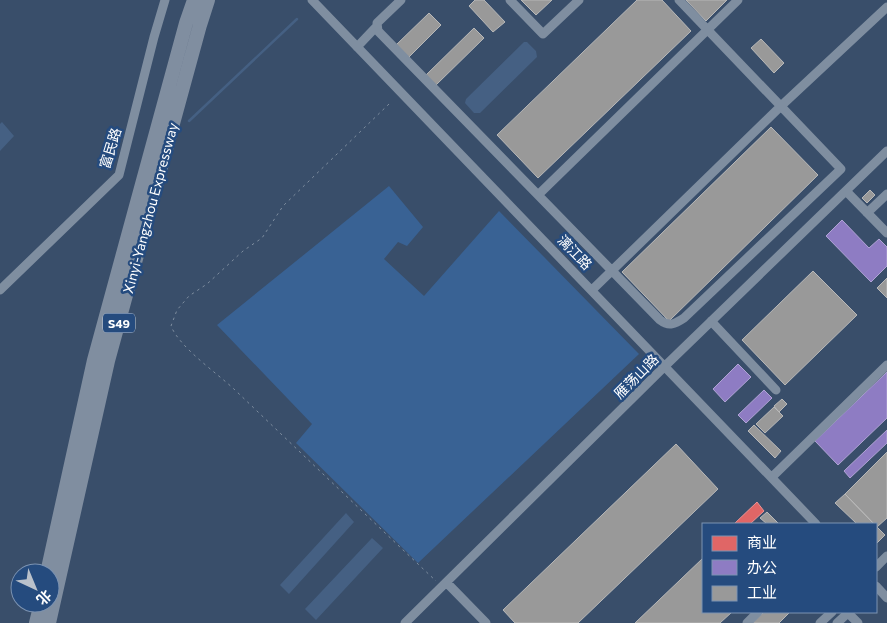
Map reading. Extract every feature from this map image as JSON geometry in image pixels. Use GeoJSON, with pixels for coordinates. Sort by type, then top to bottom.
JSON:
{"type":"FeatureCollection","features":[{"type":"Feature","properties":{"kind":"highway","name":"Xinyi-Yangzhou Expressway"},"geometry":{"type":"LineString","coordinates":[[49,623],[108,361],[193,24],[194,0]]}},
{"type":"Feature","properties":{"kind":"highway","name":"Xinyi-Yangzhou Expressway"},"geometry":{"type":"LineString","coordinates":[[49,563],[94,360],[193,24],[208,0]]}},
{"type":"Feature","properties":{"kind":"street","name":"富民路"},"geometry":{"type":"LineString","coordinates":[[0,290],[119,175],[165,0]]}},
{"type":"Feature","properties":{"kind":"street","name":"漓江路"},"geometry":{"type":"LineString","coordinates":[[312,0],[815,523]]}},
{"type":"Feature","properties":{"kind":"street"},"geometry":{"type":"LineString","coordinates":[[357,47],[401,0]]}},
{"type":"Feature","properties":{"kind":"street"},"geometry":{"type":"LineString","coordinates":[[510,0],[543,34],[579,0]]}},
{"type":"Feature","properties":{"kind":"street"},"geometry":{"type":"LineString","coordinates":[[376,27],[660,320],[669,325],[684,318],[841,169],[679,0]]}},
{"type":"Feature","properties":{"kind":"street"},"geometry":{"type":"LineString","coordinates":[[538,195],[738,0]]}},
{"type":"Feature","properties":{"kind":"street"},"geometry":{"type":"LineString","coordinates":[[592,290],[781,106],[887,7]]}},
{"type":"Feature","properties":{"kind":"street","name":"雁荡山路"},"geometry":{"type":"LineString","coordinates":[[406,623],[665,366],[887,151]]}},
{"type":"Feature","properties":{"kind":"street"},"geometry":{"type":"LineString","coordinates":[[846,191],[887,233]]}},
{"type":"Feature","properties":{"kind":"street"},"geometry":{"type":"LineString","coordinates":[[867,213],[887,194]]}},
{"type":"Feature","properties":{"kind":"street"},"geometry":{"type":"LineString","coordinates":[[711,322],[776,390]]}},
{"type":"Feature","properties":{"kind":"street"},"geometry":{"type":"LineString","coordinates":[[772,478],[887,365]]}},
{"type":"Feature","properties":{"kind":"street"},"geometry":{"type":"LineString","coordinates":[[877,565],[887,556]]}},
{"type":"Feature","properties":{"kind":"street"},"geometry":{"type":"LineString","coordinates":[[445,585],[486,623]]}},
{"type":"Feature","properties":{"kind":"street"},"geometry":{"type":"LineString","coordinates":[[877,587],[887,598]]}},
{"type":"Feature","properties":{"kind":"street"},"geometry":{"type":"LineString","coordinates":[[747,623],[757,613]]}},
{"type":"Feature","properties":{"kind":"street"},"geometry":{"type":"LineString","coordinates":[[820,623],[831,613]]}},
{"type":"Feature","properties":{"kind":"street"},"geometry":{"type":"LineString","coordinates":[[838,623],[847,613]]}},
{"type":"Feature","properties":{"kind":"street"},"geometry":{"type":"LineString","coordinates":[[849,613],[858,623]]}},
{"type":"Feature","properties":{"kind":"path"},"geometry":{"type":"LineString","coordinates":[[389,104],[283,206],[262,238],[243,251],[207,284],[189,296],[177,310],[171,326],[174,334],[184,344],[445,585]]}},
{"type":"Feature","properties":{"kind":"shaded area"},"geometry":{"type":"Polygon","coordinates":[[[524,42],[527,42],[536,51],[537,57],[480,113],[474,113],[465,103],[466,99],[524,42]]]}},
{"type":"Feature","properties":{"kind":"shaded area"},"geometry":{"type":"Polygon","coordinates":[[[2,122],[14,136],[0,151],[0,124],[2,122]]]}},
{"type":"Feature","properties":{"kind":"shaded area"},"geometry":{"type":"Polygon","coordinates":[[[389,186],[423,227],[407,246],[398,242],[384,259],[424,296],[499,211],[639,354],[418,563],[296,443],[312,424],[217,325],[389,186]]]}},
{"type":"Feature","properties":{"kind":"shaded area"},"geometry":{"type":"Polygon","coordinates":[[[346,513],[354,522],[289,594],[280,585],[346,513]]]}},
{"type":"Feature","properties":{"kind":"shaded area"},"geometry":{"type":"Polygon","coordinates":[[[372,538],[383,548],[316,620],[305,609],[372,538]]]}},
{"type":"Feature","properties":{"kind":"building: 商业"},"geometry":{"type":"Polygon","coordinates":[[[757,502],[764,511],[751,523],[735,523],[757,502]]]}},
{"type":"Feature","properties":{"kind":"building: 办公"},"geometry":{"type":"Polygon","coordinates":[[[842,220],[869,248],[879,239],[887,247],[887,266],[871,282],[826,236],[842,220]]]}},
{"type":"Feature","properties":{"kind":"building: 办公"},"geometry":{"type":"Polygon","coordinates":[[[738,364],[751,377],[725,402],[713,389],[738,364]]]}},
{"type":"Feature","properties":{"kind":"building: 办公"},"geometry":{"type":"Polygon","coordinates":[[[887,372],[887,418],[838,465],[815,441],[887,372]]]}},
{"type":"Feature","properties":{"kind":"building: 办公"},"geometry":{"type":"Polygon","coordinates":[[[764,390],[772,398],[746,423],[738,415],[764,390]]]}},
{"type":"Feature","properties":{"kind":"building: 办公"},"geometry":{"type":"Polygon","coordinates":[[[887,430],[887,443],[850,478],[844,471],[887,430]]]}},
{"type":"Feature","properties":{"kind":"building: 工业"},"geometry":{"type":"Polygon","coordinates":[[[475,0],[484,0],[505,22],[493,32],[469,6],[475,0]]]}},
{"type":"Feature","properties":{"kind":"building: 工业"},"geometry":{"type":"Polygon","coordinates":[[[521,0],[552,0],[536,15],[521,0]]]}},
{"type":"Feature","properties":{"kind":"building: 工业"},"geometry":{"type":"Polygon","coordinates":[[[637,0],[662,0],[691,31],[538,178],[497,135],[637,0]]]}},
{"type":"Feature","properties":{"kind":"building: 工业"},"geometry":{"type":"Polygon","coordinates":[[[686,0],[727,0],[706,21],[686,0]]]}},
{"type":"Feature","properties":{"kind":"building: 工业"},"geometry":{"type":"Polygon","coordinates":[[[429,13],[441,25],[409,57],[396,45],[429,13]]]}},
{"type":"Feature","properties":{"kind":"building: 工业"},"geometry":{"type":"Polygon","coordinates":[[[474,28],[484,38],[436,85],[426,75],[474,28]]]}},
{"type":"Feature","properties":{"kind":"building: 工业"},"geometry":{"type":"Polygon","coordinates":[[[761,39],[784,63],[774,73],[751,48],[761,39]]]}},
{"type":"Feature","properties":{"kind":"building: 工业"},"geometry":{"type":"Polygon","coordinates":[[[771,127],[818,175],[669,321],[622,272],[771,127]]]}},
{"type":"Feature","properties":{"kind":"building: 工业"},"geometry":{"type":"Polygon","coordinates":[[[870,190],[875,195],[867,203],[862,198],[870,190]]]}},
{"type":"Feature","properties":{"kind":"building: 工业"},"geometry":{"type":"Polygon","coordinates":[[[813,271],[857,315],[785,385],[742,340],[813,271]]]}},
{"type":"Feature","properties":{"kind":"building: 工业"},"geometry":{"type":"Polygon","coordinates":[[[887,278],[887,298],[877,288],[887,278]]]}},
{"type":"Feature","properties":{"kind":"building: 工业"},"geometry":{"type":"Polygon","coordinates":[[[782,399],[787,404],[779,412],[774,406],[782,399]]]}},
{"type":"Feature","properties":{"kind":"building: 工业"},"geometry":{"type":"Polygon","coordinates":[[[774,407],[783,416],[765,433],[756,424],[774,407]]]}},
{"type":"Feature","properties":{"kind":"building: 工业"},"geometry":{"type":"Polygon","coordinates":[[[754,425],[781,451],[775,458],[748,431],[754,425]]]}},
{"type":"Feature","properties":{"kind":"building: 工业"},"geometry":{"type":"Polygon","coordinates":[[[676,444],[718,489],[578,623],[515,623],[503,610],[676,444]]]}},
{"type":"Feature","properties":{"kind":"building: 工业"},"geometry":{"type":"Polygon","coordinates":[[[887,452],[887,518],[877,527],[877,523],[873,523],[845,494],[887,452]]]}},
{"type":"Feature","properties":{"kind":"building: 工业"},"geometry":{"type":"Polygon","coordinates":[[[845,494],[873,523],[856,523],[835,503],[845,494]]]}},
{"type":"Feature","properties":{"kind":"building: 工业"},"geometry":{"type":"Polygon","coordinates":[[[767,512],[778,523],[766,523],[760,518],[767,512]]]}},
{"type":"Feature","properties":{"kind":"building: 工业"},"geometry":{"type":"Polygon","coordinates":[[[877,527],[885,535],[877,543],[877,527]]]}},
{"type":"Feature","properties":{"kind":"building: 工业"},"geometry":{"type":"Polygon","coordinates":[[[702,559],[702,613],[731,613],[720,623],[635,623],[702,559]]]}},
{"type":"Feature","properties":{"kind":"building: 工业"},"geometry":{"type":"Polygon","coordinates":[[[763,613],[789,613],[779,623],[752,623],[763,613]]]}},
{"type":"Feature","properties":{"kind":"waterway"},"geometry":{"type":"LineString","coordinates":[[189,121],[297,19]]}}]}
